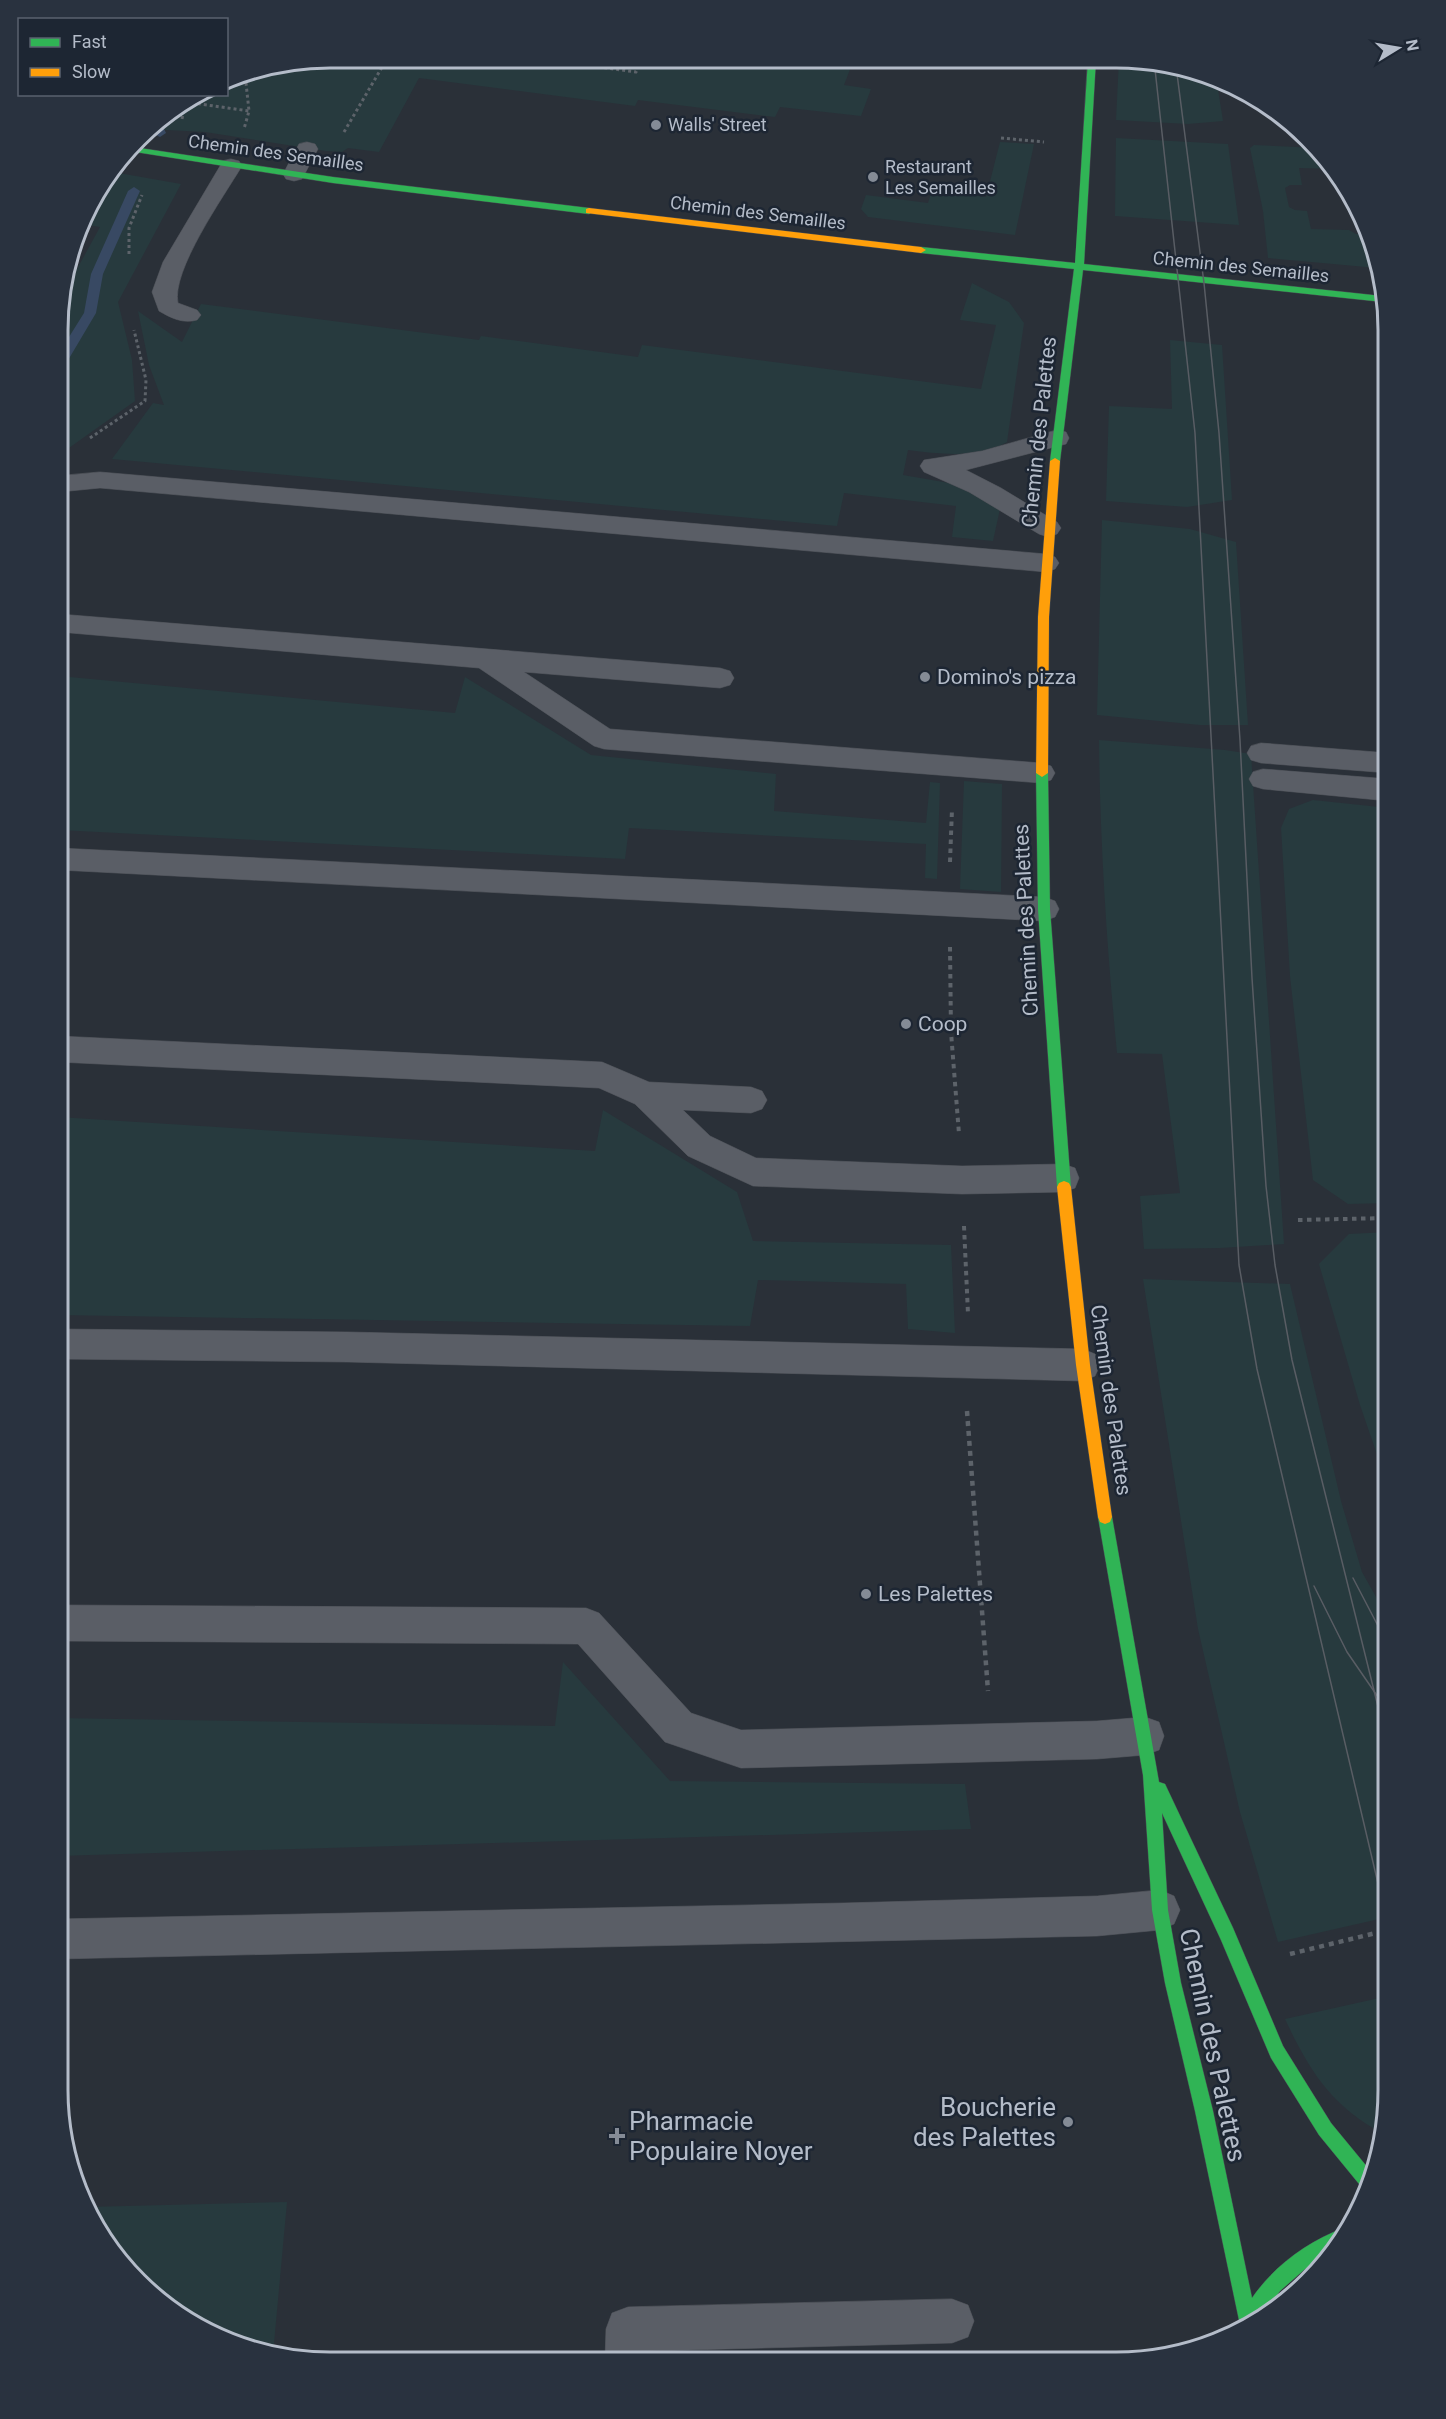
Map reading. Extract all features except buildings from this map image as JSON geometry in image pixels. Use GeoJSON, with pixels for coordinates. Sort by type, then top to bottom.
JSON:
{"type":"FeatureCollection","features":[{"type":"Feature","properties":{"kind":"street","name":"Chemin des Palettes"},"geometry":{"type":"LineString","coordinates":[[1091,68],[1079,268],[1057,438],[1046,563],[1041,773],[1044,909],[1063,1178],[1083,1365],[1098,1474],[1152,1775],[1160,1910],[1173,1983],[1204,2111],[1245,2317]]}},
{"type":"Feature","properties":{"kind":"street"},"geometry":{"type":"LineString","coordinates":[[294,174],[307,149]]}},
{"type":"Feature","properties":{"kind":"street","name":"Chemin des Semailles"},"geometry":{"type":"LineString","coordinates":[[139,150],[294,174],[1079,268],[1227,285],[1376,298]]}},
{"type":"Feature","properties":{"kind":"street"},"geometry":{"type":"LineString","coordinates":[[189,315],[178,313],[167,306],[164,292],[174,262],[231,166]]}},
{"type":"Feature","properties":{"kind":"street"},"geometry":{"type":"LineString","coordinates":[[1048,528],[999,497],[958,475],[933,466],[1002,457],[1057,438]]}},
{"type":"Feature","properties":{"kind":"street"},"geometry":{"type":"LineString","coordinates":[[68,483],[100,480],[1046,563]]}},
{"type":"Feature","properties":{"kind":"street"},"geometry":{"type":"LineString","coordinates":[[68,624],[720,678]]}},
{"type":"Feature","properties":{"kind":"street"},"geometry":{"type":"LineString","coordinates":[[485,659],[604,738],[1041,773]]}},
{"type":"Feature","properties":{"kind":"street"},"geometry":{"type":"LineString","coordinates":[[1378,763],[1262,766],[1378,788]]}},
{"type":"Feature","properties":{"kind":"street"},"geometry":{"type":"LineString","coordinates":[[68,859],[1044,909]]}},
{"type":"Feature","properties":{"kind":"street"},"geometry":{"type":"LineString","coordinates":[[68,1049],[602,1075],[646,1095],[699,1146],[753,1172],[962,1180],[1063,1178]]}},
{"type":"Feature","properties":{"kind":"street"},"geometry":{"type":"LineString","coordinates":[[646,1095],[751,1100]]}},
{"type":"Feature","properties":{"kind":"street"},"geometry":{"type":"LineString","coordinates":[[68,1344],[348,1347],[1083,1365]]}},
{"type":"Feature","properties":{"kind":"street"},"geometry":{"type":"LineString","coordinates":[[68,1623],[586,1626],[679,1728],[741,1749],[993,1743],[1145,1736]]}},
{"type":"Feature","properties":{"kind":"street","name":"Chemin des Palettes"},"geometry":{"type":"LineString","coordinates":[[1152,1775],[1227,1934],[1276,2052],[1325,2129],[1364,2176]]}},
{"type":"Feature","properties":{"kind":"street"},"geometry":{"type":"LineString","coordinates":[[68,1939],[844,1923],[1097,1916],[1160,1910]]}},
{"type":"Feature","properties":{"kind":"street"},"geometry":{"type":"LineString","coordinates":[[1254,2312],[1288,2271],[1310,2254],[1326,2246]]}},
{"type":"Feature","properties":{"kind":"street"},"geometry":{"type":"LineString","coordinates":[[628,2352],[628,2329],[952,2321]]}},
{"type":"Feature","properties":{"kind":"path"},"geometry":{"type":"LineString","coordinates":[[341,137],[382,68]]}},
{"type":"Feature","properties":{"kind":"path"},"geometry":{"type":"LineString","coordinates":[[607,68],[636,72],[638,68]]}},
{"type":"Feature","properties":{"kind":"path"},"geometry":{"type":"LineString","coordinates":[[244,81],[246,83],[249,111],[244,132]]}},
{"type":"Feature","properties":{"kind":"path"},"geometry":{"type":"LineString","coordinates":[[197,104],[249,111]]}},
{"type":"Feature","properties":{"kind":"path"},"geometry":{"type":"LineString","coordinates":[[182,123],[184,112]]}},
{"type":"Feature","properties":{"kind":"path"},"geometry":{"type":"LineString","coordinates":[[1001,138],[1044,142]]}},
{"type":"Feature","properties":{"kind":"path"},"geometry":{"type":"LineString","coordinates":[[83,443],[145,401],[146,381],[133,326]]}},
{"type":"Feature","properties":{"kind":"path"},"geometry":{"type":"LineString","coordinates":[[953,766],[949,903],[951,1032],[962,1180],[970,1363],[966,1422],[993,1743]]}},
{"type":"Feature","properties":{"kind":"path"},"geometry":{"type":"LineString","coordinates":[[1298,1220],[1378,1218]]}},
{"type":"Feature","properties":{"kind":"green space"},"geometry":{"type":"Polygon","coordinates":[[[313,68],[851,68],[844,85],[871,89],[861,116],[780,107],[775,117],[638,100],[635,106],[419,78],[379,152],[348,148],[342,152],[326,151],[205,132],[161,130],[184,112],[212,96],[228,96],[229,87],[262,76],[313,68]]]}},
{"type":"Feature","properties":{"kind":"green space"},"geometry":{"type":"Polygon","coordinates":[[[1119,68],[1133,68],[1184,76],[1218,87],[1223,121],[1188,124],[1116,120],[1119,68]]]}},
{"type":"Feature","properties":{"kind":"green space"},"geometry":{"type":"Polygon","coordinates":[[[1116,138],[1228,144],[1239,225],[1115,216],[1116,138]]]}},
{"type":"Feature","properties":{"kind":"green space"},"geometry":{"type":"Polygon","coordinates":[[[1000,142],[1034,144],[1015,235],[868,217],[861,209],[866,195],[928,203],[932,190],[986,197],[1000,142]]]}},
{"type":"Feature","properties":{"kind":"green space"},"geometry":{"type":"Polygon","coordinates":[[[1254,145],[1305,147],[1323,169],[1299,168],[1302,185],[1290,185],[1285,188],[1289,207],[1307,211],[1311,229],[1349,230],[1361,234],[1371,267],[1268,258],[1263,211],[1250,148],[1254,145]]]}},
{"type":"Feature","properties":{"kind":"green space"},"geometry":{"type":"Polygon","coordinates":[[[120,173],[181,184],[118,302],[132,360],[135,401],[68,449],[70,295],[74,275],[100,227],[89,225],[120,173]]]}},
{"type":"Feature","properties":{"kind":"green space"},"geometry":{"type":"Polygon","coordinates":[[[972,283],[1009,302],[1024,323],[1007,442],[984,451],[959,454],[908,450],[903,475],[955,484],[1000,509],[993,541],[952,537],[956,506],[844,493],[837,526],[112,459],[153,403],[164,405],[149,365],[138,311],[182,342],[201,304],[479,340],[481,336],[638,357],[642,345],[981,389],[996,325],[960,320],[972,283]]]}},
{"type":"Feature","properties":{"kind":"green space"},"geometry":{"type":"Polygon","coordinates":[[[1170,340],[1222,345],[1232,500],[1187,507],[1106,501],[1109,406],[1172,409],[1170,340]]]}},
{"type":"Feature","properties":{"kind":"green space"},"geometry":{"type":"Polygon","coordinates":[[[1102,520],[1190,529],[1236,542],[1248,725],[1200,725],[1097,715],[1102,520]]]}},
{"type":"Feature","properties":{"kind":"green space"},"geometry":{"type":"Polygon","coordinates":[[[68,677],[455,713],[465,677],[591,755],[776,774],[774,811],[926,823],[930,782],[940,783],[937,879],[925,878],[926,844],[629,828],[625,859],[68,830],[68,677]]]}},
{"type":"Feature","properties":{"kind":"green space"},"geometry":{"type":"Polygon","coordinates":[[[1099,740],[1251,754],[1284,1244],[1144,1249],[1140,1196],[1180,1193],[1162,1054],[1117,1053],[1105,897],[1099,740]]]}},
{"type":"Feature","properties":{"kind":"green space"},"geometry":{"type":"Polygon","coordinates":[[[964,781],[1002,784],[1001,892],[960,889],[964,781]]]}},
{"type":"Feature","properties":{"kind":"green space"},"geometry":{"type":"Polygon","coordinates":[[[1313,800],[1378,807],[1378,1203],[1348,1204],[1313,1180],[1290,976],[1281,828],[1289,809],[1313,800]]]}},
{"type":"Feature","properties":{"kind":"green space"},"geometry":{"type":"Polygon","coordinates":[[[603,1110],[737,1192],[753,1241],[951,1245],[955,1333],[908,1329],[906,1284],[758,1280],[750,1326],[68,1315],[68,1118],[595,1151],[603,1110]]]}},
{"type":"Feature","properties":{"kind":"green space"},"geometry":{"type":"Polygon","coordinates":[[[1378,1233],[1378,1457],[1360,1405],[1319,1264],[1349,1234],[1378,1233]]]}},
{"type":"Feature","properties":{"kind":"green space"},"geometry":{"type":"Polygon","coordinates":[[[1143,1279],[1290,1284],[1341,1501],[1362,1572],[1378,1600],[1378,1919],[1278,1942],[1240,1812],[1198,1629],[1143,1279]]]}},
{"type":"Feature","properties":{"kind":"green space"},"geometry":{"type":"Polygon","coordinates":[[[563,1662],[670,1781],[965,1784],[971,1829],[68,1856],[68,1718],[555,1726],[563,1662]]]}},
{"type":"Feature","properties":{"kind":"green space"},"geometry":{"type":"Polygon","coordinates":[[[1378,1998],[1378,2106],[1375,2129],[1349,2111],[1323,2085],[1303,2055],[1285,2019],[1378,1998]]]}},
{"type":"Feature","properties":{"kind":"green space"},"geometry":{"type":"Polygon","coordinates":[[[287,2202],[274,2345],[229,2332],[170,2297],[144,2275],[122,2249],[96,2207],[287,2202]]]}},
{"type":"Feature","properties":{"kind":"waterway"},"geometry":{"type":"LineString","coordinates":[[68,349],[90,313],[97,274],[134,191]]}},
{"type":"Feature","properties":{"kind":"tram line"},"geometry":{"type":"LineString","coordinates":[[1155,71],[1195,433],[1239,1265],[1257,1369],[1378,1883]]}},
{"type":"Feature","properties":{"kind":"tram line"},"geometry":{"type":"LineString","coordinates":[[1177,75],[1204,283],[1219,433],[1240,740],[1252,978],[1266,1186],[1275,1265],[1292,1360],[1374,1692]]}},
{"type":"Feature","properties":{"kind":"tram line"},"geometry":{"type":"LineString","coordinates":[[1353,1578],[1378,1626]]}},
{"type":"Feature","properties":{"kind":"tram line"},"geometry":{"type":"LineString","coordinates":[[1314,1586],[1347,1652],[1374,1692]]}},
{"type":"Feature","properties":{"kind":"tram line"},"geometry":{"type":"LineString","coordinates":[[1374,1692],[1378,1697]]}},
{"type":"Feature","properties":{"kind":"tram line"},"geometry":{"type":"LineString","coordinates":[[1374,1692],[1378,1707]]}},
{"type":"Feature","properties":{"kind":"traffic: fast"},"geometry":{"type":"LineString","coordinates":[[1055,461],[1079,268],[1091,68]]}},
{"type":"Feature","properties":{"kind":"traffic: fast"},"geometry":{"type":"LineString","coordinates":[[139,150],[333,180],[589,211]]}},
{"type":"Feature","properties":{"kind":"traffic: fast"},"geometry":{"type":"LineString","coordinates":[[921,250],[1376,298]]}},
{"type":"Feature","properties":{"kind":"traffic: fast"},"geometry":{"type":"LineString","coordinates":[[1042,773],[1044,909],[1064,1187]]}},
{"type":"Feature","properties":{"kind":"traffic: fast"},"geometry":{"type":"LineString","coordinates":[[1105,1517],[1151,1775],[1160,1910],[1173,1983],[1204,2111],[1247,2316]]}},
{"type":"Feature","properties":{"kind":"traffic: fast"},"geometry":{"type":"LineString","coordinates":[[1159,1790],[1227,1934],[1277,2052],[1325,2129],[1364,2177]]}},
{"type":"Feature","properties":{"kind":"traffic: fast"},"geometry":{"type":"LineString","coordinates":[[1254,2312],[1263,2298],[1286,2273],[1298,2262],[1328,2244]]}},
{"type":"Feature","properties":{"kind":"traffic: slow"},"geometry":{"type":"LineString","coordinates":[[589,211],[921,250]]}},
{"type":"Feature","properties":{"kind":"traffic: slow"},"geometry":{"type":"LineString","coordinates":[[1042,773],[1044,617],[1055,461]]}},
{"type":"Feature","properties":{"kind":"traffic: slow"},"geometry":{"type":"LineString","coordinates":[[1064,1187],[1083,1365],[1105,1517]]}},
{"type":"Feature","properties":{"kind":"place","name":"Walls' Street"},"geometry":{"type":"Point","coordinates":[656,125]}},
{"type":"Feature","properties":{"kind":"place","name":"Restaurant Les Semailles"},"geometry":{"type":"Point","coordinates":[873,177]}},
{"type":"Feature","properties":{"kind":"place","name":"Domino's pizza"},"geometry":{"type":"Point","coordinates":[925,677]}},
{"type":"Feature","properties":{"kind":"place","name":"Coop"},"geometry":{"type":"Point","coordinates":[906,1024]}},
{"type":"Feature","properties":{"kind":"place","name":"Les Palettes"},"geometry":{"type":"Point","coordinates":[866,1594]}},
{"type":"Feature","properties":{"kind":"place","name":"Boucherie des Palettes"},"geometry":{"type":"Point","coordinates":[1068,2122]}},
{"type":"Feature","properties":{"kind":"place","name":"Pharmacie Populaire Noyer"},"geometry":{"type":"Point","coordinates":[617,2136]}}]}
